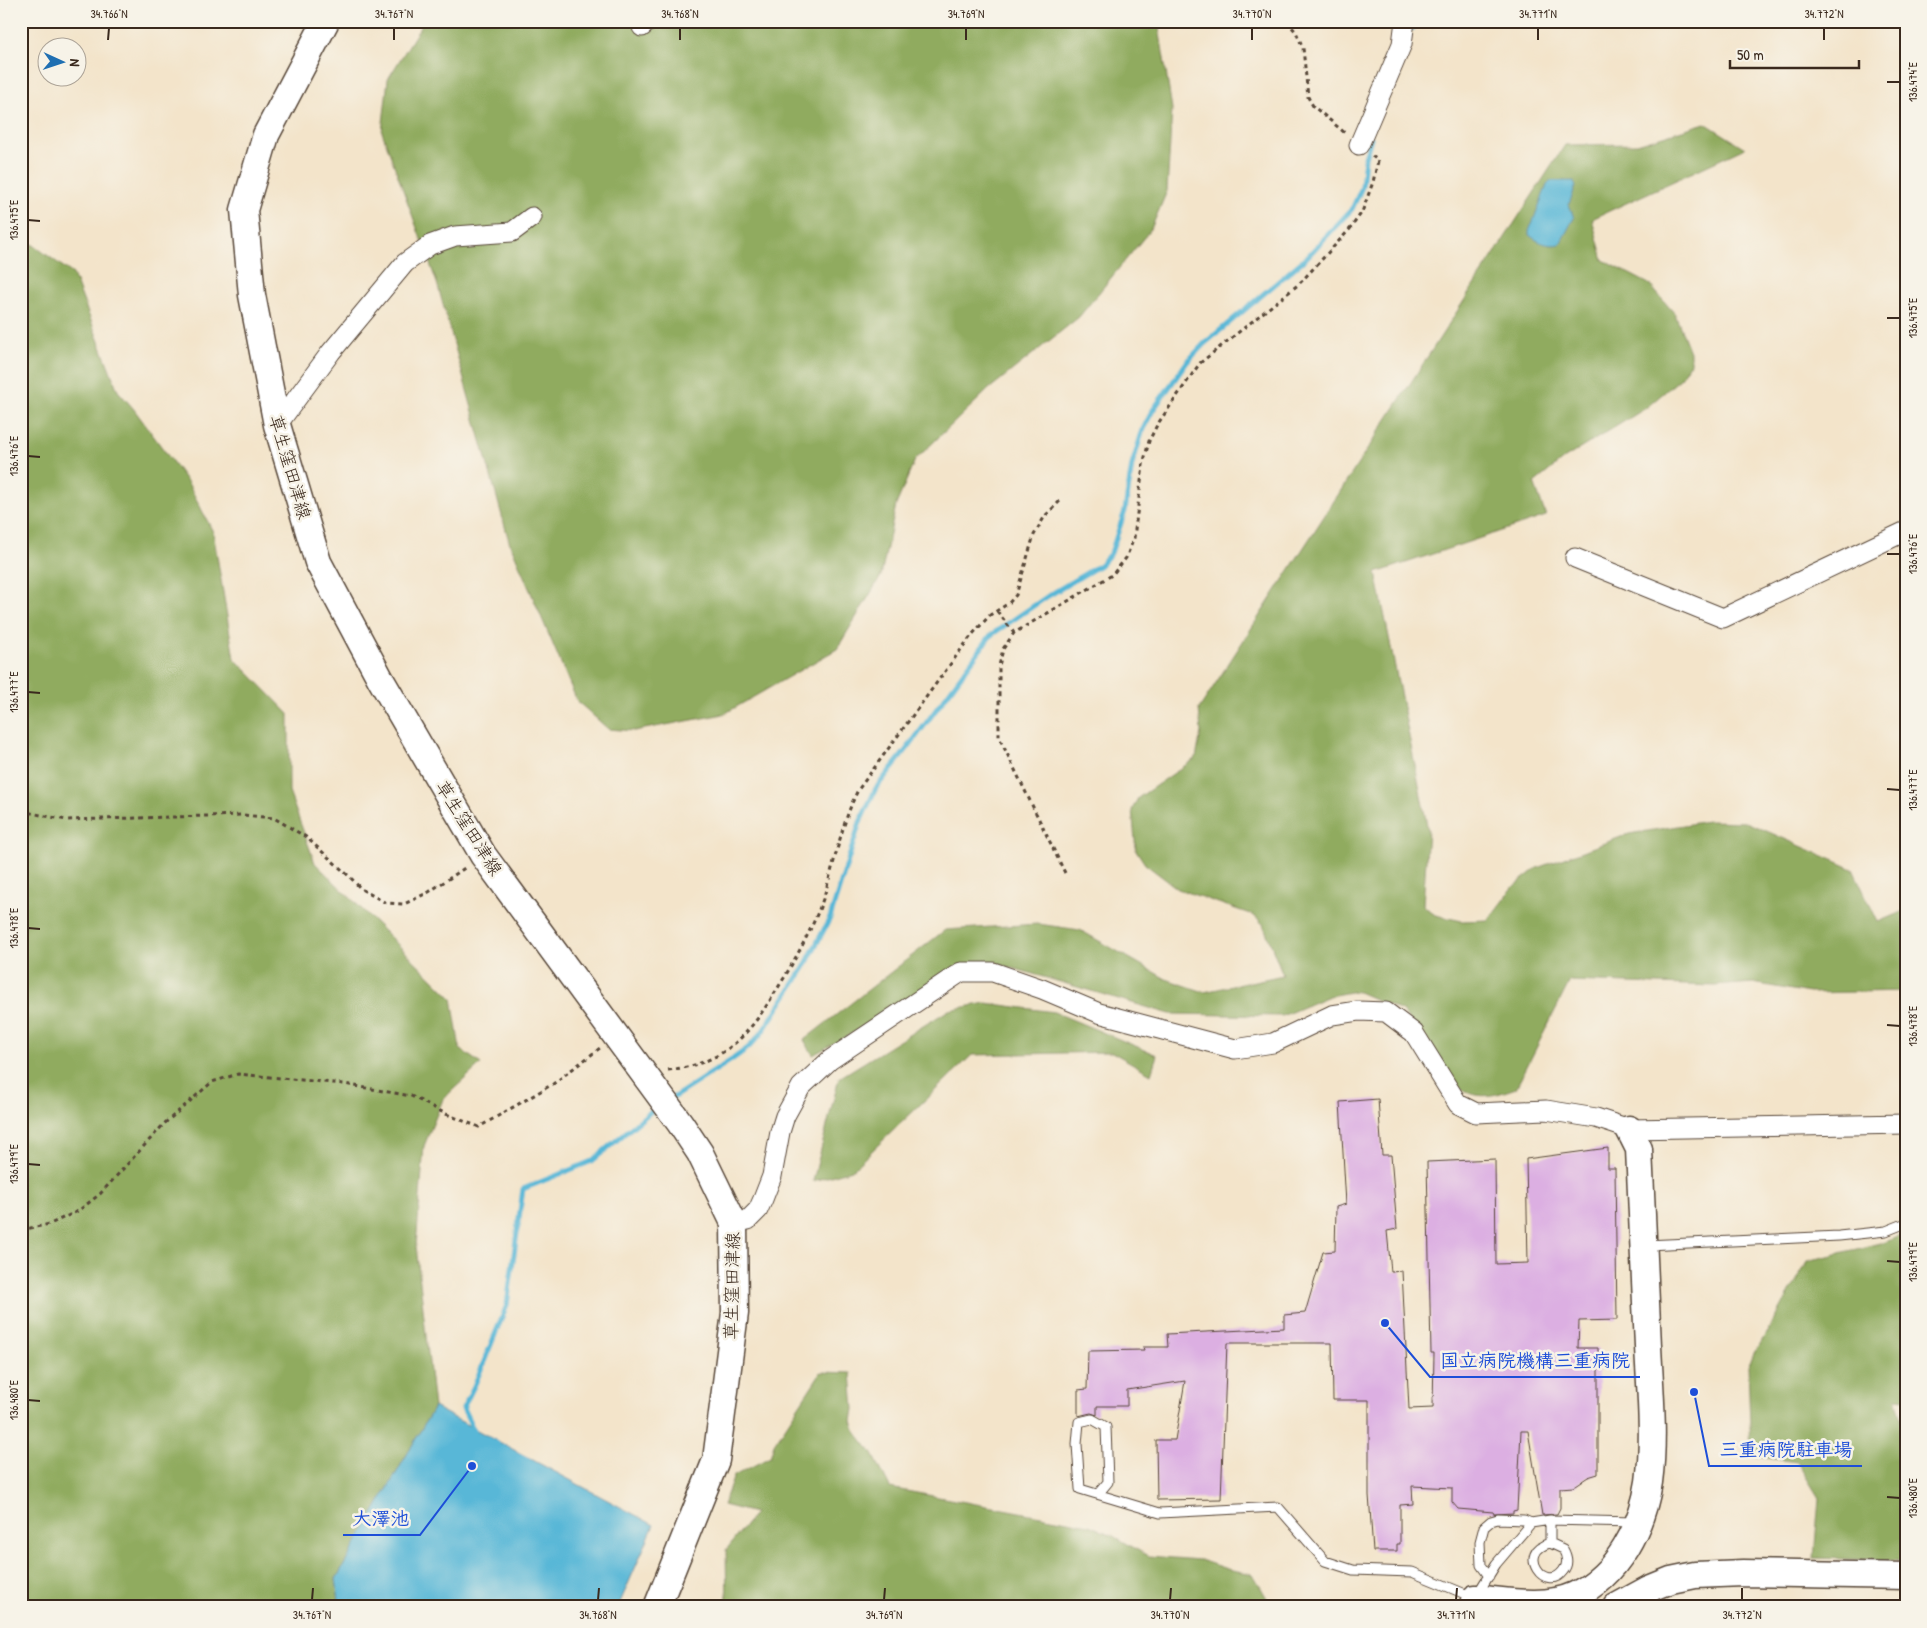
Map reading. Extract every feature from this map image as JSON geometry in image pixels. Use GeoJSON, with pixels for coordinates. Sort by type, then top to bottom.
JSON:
{"type":"FeatureCollection","features":[{"type":"Feature","properties":{"kind":"main road","name":"草生窪田津線"},"geometry":{"type":"LineString","coordinates":[[326,21],[266,135],[244,210],[252,295],[277,425],[318,562],[381,680],[483,855],[661,1095],[700,1153],[734,1223],[735,1313],[716,1460],[657,1607]]}},
{"type":"Feature","properties":{"kind":"main road"},"geometry":{"type":"LineString","coordinates":[[1473,1602],[1547,1602],[1574,1595],[1602,1578],[1612,1568],[1628,1543],[1637,1522],[1648,1483],[1651,1419],[1638,1149],[1629,1129]]}},
{"type":"Feature","properties":{"kind":"main road"},"geometry":{"type":"LineString","coordinates":[[1616,1607],[1649,1589],[1671,1580],[1695,1575],[1743,1573],[1906,1576]]}},
{"type":"Feature","properties":{"kind":"street"},"geometry":{"type":"LineString","coordinates":[[1359,145],[1402,44],[1405,21]]}},
{"type":"Feature","properties":{"kind":"street"},"geometry":{"type":"LineString","coordinates":[[277,425],[331,352],[405,262],[430,244],[455,236],[512,232],[532,218]]}},
{"type":"Feature","properties":{"kind":"street"},"geometry":{"type":"LineString","coordinates":[[1574,558],[1723,618],[1906,531]]}},
{"type":"Feature","properties":{"kind":"street"},"geometry":{"type":"LineString","coordinates":[[734,1223],[748,1220],[758,1210],[763,1200],[772,1176],[785,1116],[801,1086],[830,1060],[961,972],[993,972],[1042,989],[1099,1013],[1235,1049],[1273,1043],[1332,1016],[1358,1012],[1386,1012],[1414,1033],[1458,1104],[1476,1113],[1546,1110],[1596,1118],[1629,1129],[1906,1124]]}},
{"type":"Feature","properties":{"kind":"lane"},"geometry":{"type":"LineString","coordinates":[[1643,1245],[1839,1236],[1886,1231],[1906,1223]]}},
{"type":"Feature","properties":{"kind":"lane"},"geometry":{"type":"LineString","coordinates":[[1098,1494],[1108,1482],[1106,1427],[1092,1419],[1079,1422],[1080,1489],[1160,1513],[1278,1506],[1325,1561],[1353,1570],[1412,1572],[1473,1602],[1489,1576],[1531,1523]]}},
{"type":"Feature","properties":{"kind":"lane"},"geometry":{"type":"LineString","coordinates":[[1489,1576],[1481,1565],[1480,1542],[1484,1527],[1491,1520],[1524,1520],[1531,1523],[1550,1520],[1637,1522]]}},
{"type":"Feature","properties":{"kind":"lane"},"geometry":{"type":"LineString","coordinates":[[1550,1520],[1550,1544]]}},
{"type":"Feature","properties":{"kind":"path"},"geometry":{"type":"LineString","coordinates":[[1287,21],[1296,32],[1303,48],[1308,97],[1313,106],[1359,145]]}},
{"type":"Feature","properties":{"kind":"path"},"geometry":{"type":"LineString","coordinates":[[1065,873],[999,737],[999,666],[1003,649],[1014,633],[1112,575],[1126,558],[1134,538],[1143,464],[1149,441],[1157,425],[1200,364],[1299,284],[1350,228],[1362,212],[1373,182],[1377,160]]}},
{"type":"Feature","properties":{"kind":"path"},"geometry":{"type":"LineString","coordinates":[[661,1095],[664,1071],[685,1068],[709,1060],[730,1047],[755,1024],[811,929],[823,899],[850,806],[858,790],[970,636],[990,615],[1009,603],[1016,595],[1034,535],[1045,516],[1062,500]]}},
{"type":"Feature","properties":{"kind":"path"},"geometry":{"type":"LineString","coordinates":[[997,611],[1014,633]]}},
{"type":"Feature","properties":{"kind":"path"},"geometry":{"type":"LineString","coordinates":[[21,811],[66,820],[242,815],[274,818],[306,837],[361,889],[386,903],[404,904],[429,892],[483,855]]}},
{"type":"Feature","properties":{"kind":"path"},"geometry":{"type":"LineString","coordinates":[[21,1230],[50,1224],[78,1210],[100,1194],[165,1123],[212,1082],[238,1074],[344,1084],[411,1096],[446,1114],[479,1127],[553,1084],[617,1036]]}},
{"type":"Feature","properties":{"kind":"green space"},"geometry":{"type":"Polygon","coordinates":[[[424,21],[1158,21],[1172,109],[1167,191],[1151,229],[1079,317],[989,389],[915,460],[896,505],[881,576],[837,649],[724,714],[634,731],[608,729],[577,701],[509,541],[437,283],[382,132],[388,79],[424,21]]]}},
{"type":"Feature","properties":{"kind":"green space"},"geometry":{"type":"Polygon","coordinates":[[[1705,123],[1745,148],[1592,219],[1603,260],[1649,284],[1675,314],[1690,352],[1690,364],[1681,378],[1646,408],[1565,458],[1534,483],[1546,516],[1376,573],[1428,830],[1423,905],[1435,915],[1462,921],[1488,920],[1514,886],[1537,868],[1629,834],[1708,821],[1746,822],[1853,869],[1878,922],[1906,910],[1906,991],[1809,993],[1753,983],[1715,986],[1570,981],[1516,1088],[1486,1096],[1472,1094],[1457,1086],[1402,1011],[1356,991],[1329,996],[1282,1016],[1170,1014],[985,960],[813,1055],[804,1040],[945,930],[1038,924],[1080,930],[1166,979],[1204,992],[1283,975],[1263,924],[1253,915],[1178,889],[1145,864],[1136,850],[1132,810],[1138,798],[1196,758],[1201,732],[1199,709],[1565,145],[1637,144],[1705,123]]]}},
{"type":"Feature","properties":{"kind":"green space"},"geometry":{"type":"Polygon","coordinates":[[[21,236],[73,274],[118,391],[133,408],[188,483],[213,532],[234,658],[289,714],[289,792],[315,863],[452,998],[460,1049],[481,1064],[443,1099],[424,1146],[416,1246],[434,1407],[336,1579],[340,1607],[21,1607],[21,236]]]}},
{"type":"Feature","properties":{"kind":"green space"},"geometry":{"type":"Polygon","coordinates":[[[986,1003],[1054,1012],[1157,1055],[1151,1074],[1112,1052],[972,1055],[852,1170],[813,1181],[839,1078],[949,1010],[986,1003]]]}},
{"type":"Feature","properties":{"kind":"green space"},"geometry":{"type":"Polygon","coordinates":[[[1906,1232],[1906,1399],[1896,1398],[1906,1435],[1906,1561],[1814,1558],[1819,1498],[1797,1462],[1751,1456],[1748,1365],[1808,1261],[1881,1243],[1906,1232]]]}},
{"type":"Feature","properties":{"kind":"green space"},"geometry":{"type":"Polygon","coordinates":[[[821,1372],[851,1373],[854,1409],[852,1421],[856,1432],[873,1454],[890,1488],[1089,1525],[1114,1536],[1148,1556],[1200,1560],[1227,1569],[1253,1574],[1272,1607],[727,1607],[726,1550],[755,1513],[723,1505],[734,1476],[770,1457],[774,1444],[821,1372]]]}},
{"type":"Feature","properties":{"kind":"green space"},"geometry":{"type":"Polygon","coordinates":[[[1703,1602],[1861,1605],[1874,1607],[1703,1607],[1703,1602]]]}},
{"type":"Feature","properties":{"kind":"water"},"geometry":{"type":"Polygon","coordinates":[[[1551,181],[1573,181],[1576,186],[1569,204],[1574,218],[1560,244],[1556,245],[1543,243],[1529,235],[1547,185],[1551,181]]]}},
{"type":"Feature","properties":{"kind":"water"},"geometry":{"type":"Polygon","coordinates":[[[434,1407],[654,1525],[618,1607],[340,1607],[336,1579],[434,1407]]]}},
{"type":"Feature","properties":{"kind":"building"},"geometry":{"type":"Polygon","coordinates":[[[1378,1099],[1382,1155],[1391,1155],[1397,1229],[1387,1231],[1391,1272],[1402,1271],[1409,1409],[1433,1408],[1434,1353],[1431,1353],[1427,1162],[1495,1159],[1496,1264],[1528,1263],[1526,1159],[1608,1148],[1608,1168],[1615,1168],[1617,1320],[1579,1321],[1578,1348],[1598,1348],[1598,1474],[1588,1477],[1573,1487],[1560,1488],[1560,1508],[1557,1514],[1542,1515],[1528,1431],[1521,1431],[1517,1510],[1513,1511],[1513,1513],[1494,1514],[1493,1512],[1458,1509],[1452,1502],[1452,1488],[1412,1486],[1413,1504],[1400,1505],[1400,1544],[1397,1544],[1397,1551],[1373,1551],[1369,1495],[1369,1400],[1333,1400],[1332,1343],[1227,1343],[1221,1499],[1157,1500],[1156,1440],[1175,1440],[1185,1381],[1127,1390],[1127,1406],[1097,1406],[1097,1415],[1091,1413],[1078,1416],[1078,1390],[1087,1389],[1088,1351],[1144,1350],[1143,1347],[1168,1347],[1167,1334],[1284,1328],[1284,1315],[1305,1313],[1323,1252],[1335,1251],[1336,1207],[1346,1204],[1340,1102],[1378,1099]]]}},
{"type":"Feature","properties":{"kind":"waterway"},"geometry":{"type":"LineString","coordinates":[[1413,28],[1414,22],[1513,21]]}},
{"type":"Feature","properties":{"kind":"waterway"},"geometry":{"type":"LineString","coordinates":[[671,1099],[730,1061],[748,1048],[761,1034],[804,968],[830,918],[860,822],[876,788],[991,635],[1048,596],[1100,565],[1111,553],[1125,511],[1132,465],[1143,429],[1153,410],[1187,362],[1204,344],[1306,258],[1352,209],[1362,187],[1365,158],[1371,138]]}},
{"type":"Feature","properties":{"kind":"waterway"},"geometry":{"type":"LineString","coordinates":[[475,1433],[463,1408],[475,1384],[507,1305],[523,1189],[592,1161],[659,1106]]}},
{"type":"Feature","properties":{"kind":"place","name":"国立病院機構三重病院"},"geometry":{"type":"Point","coordinates":[1385,1323]}},
{"type":"Feature","properties":{"kind":"place","name":"三重病院駐車場"},"geometry":{"type":"Point","coordinates":[1694,1392]}},
{"type":"Feature","properties":{"kind":"place","name":"大澤池"},"geometry":{"type":"Point","coordinates":[472,1466]}}]}
